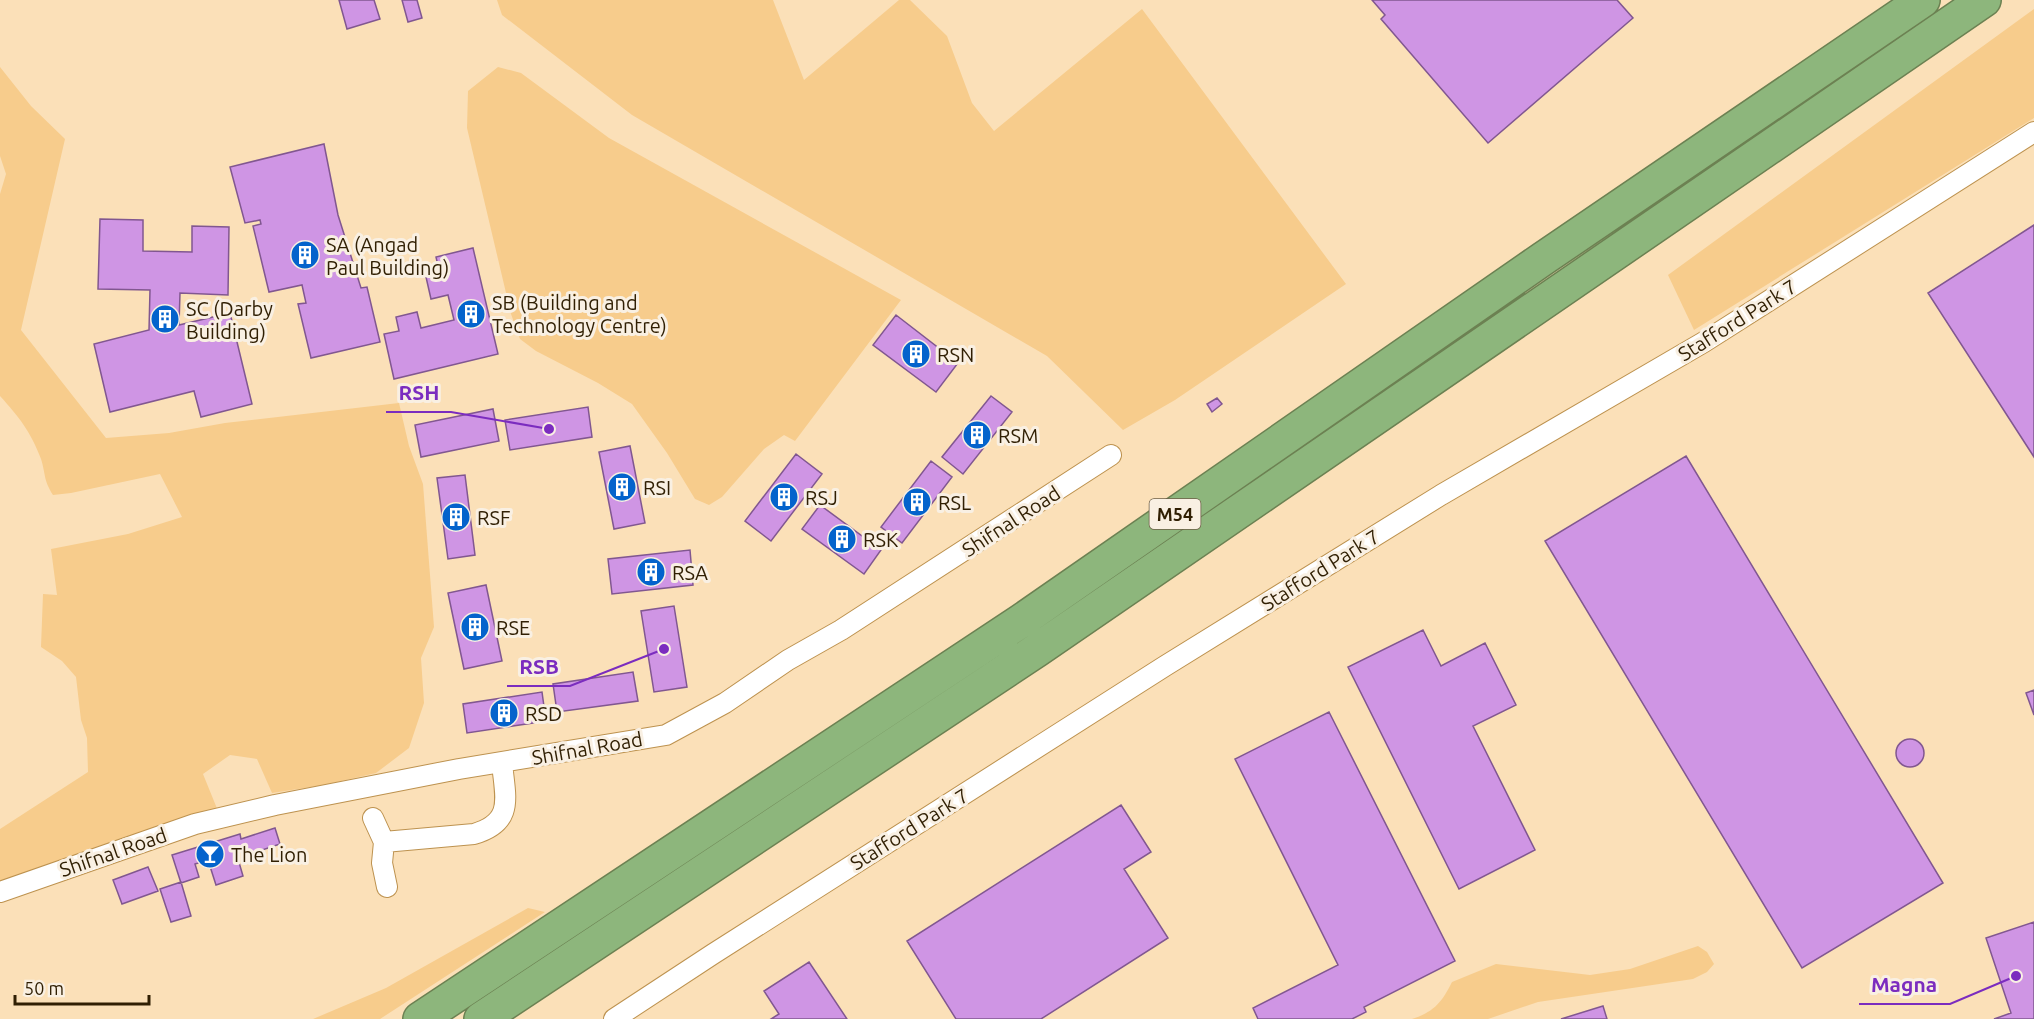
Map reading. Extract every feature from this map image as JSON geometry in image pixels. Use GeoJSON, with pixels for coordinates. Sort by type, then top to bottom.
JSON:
{"type":"FeatureCollection","features":[{"type":"Feature","properties":{"kind":"highway","name":"M54"},"geometry":{"type":"LineString","coordinates":[[420,1019],[1021,621],[1554,251],[1923,0]]}},
{"type":"Feature","properties":{"kind":"highway","name":"M54"},"geometry":{"type":"LineString","coordinates":[[482,1019],[1037,650],[1984,0]]}},
{"type":"Feature","properties":{"kind":"street","name":"Stafford Park 7"},"geometry":{"type":"LineString","coordinates":[[614,1019],[712,954],[1175,660],[1441,495],[1704,342],[2034,132]]}},
{"type":"Feature","properties":{"kind":"street","name":"Shifnal Road"},"geometry":{"type":"LineString","coordinates":[[0,892],[195,824],[275,805],[459,769],[666,735],[725,703],[788,660],[841,630],[1111,455]]}},
{"type":"Feature","properties":{"kind":"street"},"geometry":{"type":"LineString","coordinates":[[384,842],[474,834],[488,830],[497,824],[504,814],[505,804],[502,763]]}},
{"type":"Feature","properties":{"kind":"street"},"geometry":{"type":"LineString","coordinates":[[373,818],[384,842],[382,863],[387,887]]}},
{"type":"Feature","properties":{"kind":"shaded area"},"geometry":{"type":"Polygon","coordinates":[[[497,0],[773,0],[804,80],[899,0],[910,0],[947,36],[972,103],[994,131],[1142,9],[1346,284],[1175,400],[1123,430],[1047,356],[632,115],[502,15],[497,0]]]}},
{"type":"Feature","properties":{"kind":"shaded area"},"geometry":{"type":"Polygon","coordinates":[[[2034,9],[2034,118],[1694,330],[1668,275],[2034,9]]]}},
{"type":"Feature","properties":{"kind":"shaded area"},"geometry":{"type":"Polygon","coordinates":[[[0,67],[31,106],[65,139],[21,330],[106,438],[169,433],[225,423],[399,403],[409,446],[423,484],[434,627],[421,658],[424,703],[409,748],[376,773],[324,785],[272,793],[257,759],[230,755],[203,774],[218,811],[0,882],[0,829],[88,772],[87,738],[81,720],[76,677],[62,661],[41,647],[43,594],[57,595],[51,549],[128,534],[182,517],[160,474],[53,495],[45,477],[41,459],[29,433],[0,396],[0,194],[6,174],[0,156],[0,67]]]}},
{"type":"Feature","properties":{"kind":"shaded area"},"geometry":{"type":"Polygon","coordinates":[[[498,67],[521,73],[609,138],[901,300],[795,441],[784,435],[764,449],[722,497],[709,505],[695,499],[667,453],[632,404],[598,383],[536,351],[520,339],[511,314],[467,128],[468,91],[498,67]]]}},
{"type":"Feature","properties":{"kind":"shaded area"},"geometry":{"type":"Polygon","coordinates":[[[528,908],[545,912],[380,1019],[313,1019],[386,988],[528,908]]]}},
{"type":"Feature","properties":{"kind":"shaded area"},"geometry":{"type":"Polygon","coordinates":[[[1698,946],[1707,952],[1714,964],[1707,972],[1693,979],[1538,1002],[1488,1019],[1412,1019],[1426,1013],[1436,1005],[1452,982],[1496,964],[1590,975],[1630,969],[1698,946]]]}},
{"type":"Feature","properties":{"kind":"building"},"geometry":{"type":"Polygon","coordinates":[[[339,0],[374,0],[380,19],[347,29],[339,0]]]}},
{"type":"Feature","properties":{"kind":"building"},"geometry":{"type":"Polygon","coordinates":[[[402,0],[417,0],[422,18],[408,22],[402,0]]]}},
{"type":"Feature","properties":{"kind":"building"},"geometry":{"type":"Polygon","coordinates":[[[1372,0],[1617,0],[1633,18],[1488,143],[1381,19],[1385,15],[1372,0]]]}},
{"type":"Feature","properties":{"kind":"building","name":"SA (Angad Paul Building)"},"geometry":{"type":"Polygon","coordinates":[[[324,144],[338,215],[361,288],[367,287],[380,342],[311,358],[298,304],[306,303],[302,285],[269,292],[253,226],[261,224],[260,220],[245,223],[230,167],[324,144]]]}},
{"type":"Feature","properties":{"kind":"building","name":"SC (Darby Building)"},"geometry":{"type":"Polygon","coordinates":[[[100,219],[143,220],[143,251],[192,252],[192,226],[229,227],[228,295],[180,293],[179,325],[230,313],[252,404],[201,417],[194,391],[110,412],[94,344],[149,330],[150,290],[98,289],[100,219]]]}},
{"type":"Feature","properties":{"kind":"building"},"geometry":{"type":"Polygon","coordinates":[[[2034,225],[2034,457],[1928,293],[2034,225]]]}},
{"type":"Feature","properties":{"kind":"building","name":"SB (Building and Technology Centre)"},"geometry":{"type":"Polygon","coordinates":[[[473,248],[498,354],[394,379],[384,334],[399,331],[396,317],[417,312],[421,328],[454,320],[448,295],[431,299],[426,277],[440,274],[436,257],[473,248]]]}},
{"type":"Feature","properties":{"kind":"building","name":"RSN"},"geometry":{"type":"Polygon","coordinates":[[[896,315],[958,363],[936,392],[873,345],[896,315]]]}},
{"type":"Feature","properties":{"kind":"building","name":"RSM"},"geometry":{"type":"Polygon","coordinates":[[[991,396],[1012,412],[963,474],[942,457],[991,396]]]}},
{"type":"Feature","properties":{"kind":"building"},"geometry":{"type":"Polygon","coordinates":[[[1217,398],[1222,404],[1212,412],[1207,404],[1217,398]]]}},
{"type":"Feature","properties":{"kind":"building"},"geometry":{"type":"Polygon","coordinates":[[[588,407],[592,437],[510,450],[505,420],[588,407]]]}},
{"type":"Feature","properties":{"kind":"building"},"geometry":{"type":"Polygon","coordinates":[[[493,409],[499,441],[421,457],[415,425],[493,409]]]}},
{"type":"Feature","properties":{"kind":"building","name":"RSI"},"geometry":{"type":"Polygon","coordinates":[[[630,446],[645,523],[614,529],[599,452],[630,446]]]}},
{"type":"Feature","properties":{"kind":"building","name":"RSJ"},"geometry":{"type":"Polygon","coordinates":[[[796,454],[822,474],[771,541],[745,521],[796,454]]]}},
{"type":"Feature","properties":{"kind":"building"},"geometry":{"type":"Polygon","coordinates":[[[1686,456],[1943,883],[1802,968],[1545,541],[1686,456]]]}},
{"type":"Feature","properties":{"kind":"building","name":"RSL"},"geometry":{"type":"Polygon","coordinates":[[[931,461],[952,477],[902,543],[881,527],[931,461]]]}},
{"type":"Feature","properties":{"kind":"building","name":"RSF"},"geometry":{"type":"Polygon","coordinates":[[[465,475],[475,555],[448,559],[437,478],[465,475]]]}},
{"type":"Feature","properties":{"kind":"building","name":"RSK"},"geometry":{"type":"Polygon","coordinates":[[[820,505],[881,550],[864,574],[802,529],[820,505]]]}},
{"type":"Feature","properties":{"kind":"building","name":"RSA"},"geometry":{"type":"Polygon","coordinates":[[[690,550],[693,585],[612,594],[608,559],[690,550]]]}},
{"type":"Feature","properties":{"kind":"building","name":"RSE"},"geometry":{"type":"Polygon","coordinates":[[[486,585],[502,661],[464,669],[448,593],[486,585]]]}},
{"type":"Feature","properties":{"kind":"building"},"geometry":{"type":"Polygon","coordinates":[[[674,606],[687,687],[654,692],[641,611],[674,606]]]}},
{"type":"Feature","properties":{"kind":"building"},"geometry":{"type":"Polygon","coordinates":[[[1423,630],[1441,666],[1485,643],[1516,705],[1473,726],[1535,850],[1459,889],[1348,667],[1423,630]]]}},
{"type":"Feature","properties":{"kind":"building"},"geometry":{"type":"Polygon","coordinates":[[[633,672],[638,701],[557,712],[553,684],[633,672]]]}},
{"type":"Feature","properties":{"kind":"building"},"geometry":{"type":"Polygon","coordinates":[[[2034,690],[2034,715],[2026,693],[2034,690]]]}},
{"type":"Feature","properties":{"kind":"building","name":"RSD"},"geometry":{"type":"Polygon","coordinates":[[[542,692],[546,721],[467,733],[463,704],[542,692]]]}},
{"type":"Feature","properties":{"kind":"building"},"geometry":{"type":"Polygon","coordinates":[[[1329,712],[1455,961],[1364,1007],[1366,1012],[1352,1019],[1258,1019],[1253,1008],[1338,965],[1235,759],[1329,712]]]}},
{"type":"Feature","properties":{"kind":"building"},"geometry":{"type":"Polygon","coordinates":[[[1910,739],[1920,743],[1924,753],[1920,763],[1910,767],[1900,763],[1896,753],[1900,743],[1910,739]]]}},
{"type":"Feature","properties":{"kind":"building"},"geometry":{"type":"Polygon","coordinates":[[[1121,805],[1151,852],[1124,869],[1168,938],[1041,1019],[956,1019],[907,941],[1121,805]]]}},
{"type":"Feature","properties":{"kind":"building"},"geometry":{"type":"Polygon","coordinates":[[[275,828],[280,844],[247,855],[245,850],[236,852],[243,876],[216,885],[208,860],[195,864],[199,877],[181,883],[172,855],[240,834],[241,839],[275,828]]]}},
{"type":"Feature","properties":{"kind":"building"},"geometry":{"type":"Polygon","coordinates":[[[148,867],[158,891],[122,904],[113,880],[148,867]]]}},
{"type":"Feature","properties":{"kind":"building"},"geometry":{"type":"Polygon","coordinates":[[[181,882],[191,916],[171,922],[160,889],[181,882]]]}},
{"type":"Feature","properties":{"kind":"building"},"geometry":{"type":"Polygon","coordinates":[[[2034,922],[2034,1019],[1994,1019],[2011,1013],[1986,938],[2034,922]]]}},
{"type":"Feature","properties":{"kind":"building"},"geometry":{"type":"Polygon","coordinates":[[[809,962],[847,1019],[771,1019],[779,1014],[764,991],[809,962]]]}},
{"type":"Feature","properties":{"kind":"building"},"geometry":{"type":"Polygon","coordinates":[[[1603,1006],[1607,1019],[1561,1019],[1603,1006]]]}},
{"type":"Feature","properties":{"kind":"place","name":"SA (Angad Paul Building)"},"geometry":{"type":"Point","coordinates":[305,255]}},
{"type":"Feature","properties":{"kind":"place","name":"SB (Building and Technology Centre)"},"geometry":{"type":"Point","coordinates":[471,314]}},
{"type":"Feature","properties":{"kind":"place","name":"SC (Darby Building)"},"geometry":{"type":"Point","coordinates":[165,319]}},
{"type":"Feature","properties":{"kind":"place","name":"RSN"},"geometry":{"type":"Point","coordinates":[916,354]}},
{"type":"Feature","properties":{"kind":"place","name":"RSH"},"geometry":{"type":"Point","coordinates":[549,429]}},
{"type":"Feature","properties":{"kind":"place","name":"RSM"},"geometry":{"type":"Point","coordinates":[977,435]}},
{"type":"Feature","properties":{"kind":"place","name":"RSI"},"geometry":{"type":"Point","coordinates":[622,487]}},
{"type":"Feature","properties":{"kind":"place","name":"RSJ"},"geometry":{"type":"Point","coordinates":[784,497]}},
{"type":"Feature","properties":{"kind":"place","name":"RSL"},"geometry":{"type":"Point","coordinates":[917,502]}},
{"type":"Feature","properties":{"kind":"place","name":"RSF"},"geometry":{"type":"Point","coordinates":[456,517]}},
{"type":"Feature","properties":{"kind":"place","name":"RSK"},"geometry":{"type":"Point","coordinates":[842,539]}},
{"type":"Feature","properties":{"kind":"place","name":"RSA"},"geometry":{"type":"Point","coordinates":[651,572]}},
{"type":"Feature","properties":{"kind":"place","name":"RSE"},"geometry":{"type":"Point","coordinates":[475,627]}},
{"type":"Feature","properties":{"kind":"place","name":"RSB"},"geometry":{"type":"Point","coordinates":[664,649]}},
{"type":"Feature","properties":{"kind":"place","name":"RSD"},"geometry":{"type":"Point","coordinates":[504,713]}},
{"type":"Feature","properties":{"kind":"place","name":"The Lion"},"geometry":{"type":"Point","coordinates":[210,854]}},
{"type":"Feature","properties":{"kind":"place","name":"Magna"},"geometry":{"type":"Point","coordinates":[2016,976]}}]}
